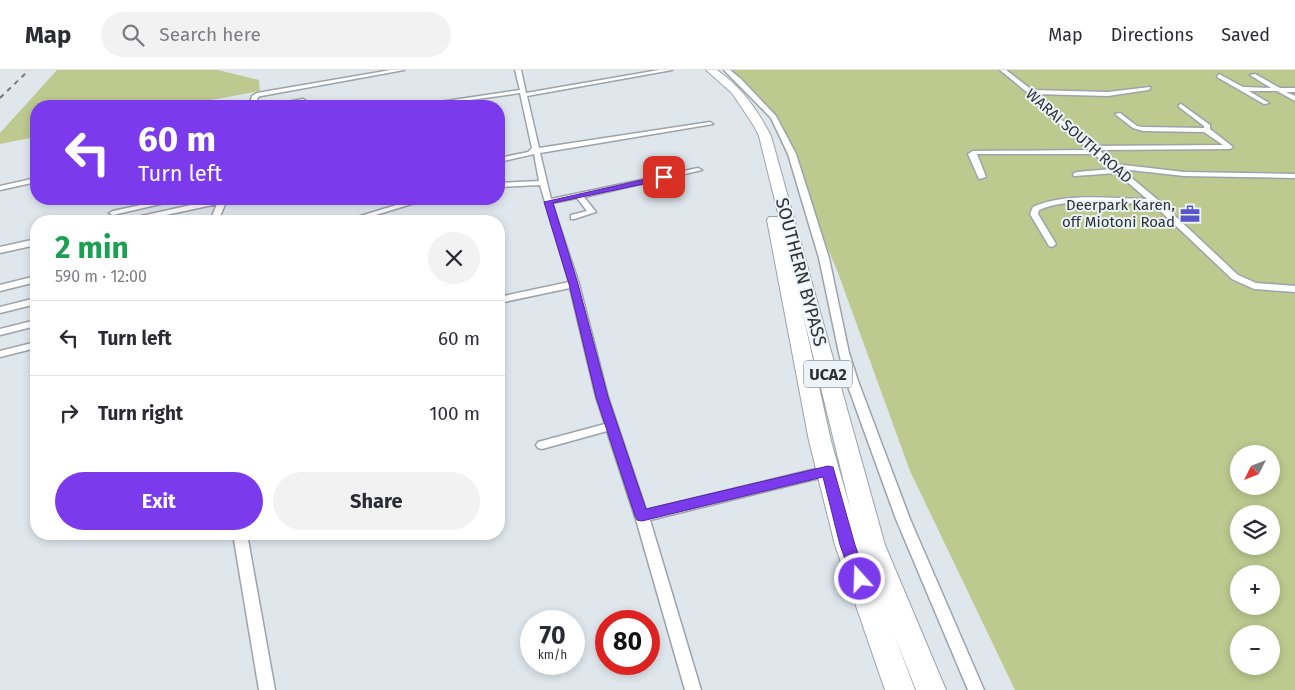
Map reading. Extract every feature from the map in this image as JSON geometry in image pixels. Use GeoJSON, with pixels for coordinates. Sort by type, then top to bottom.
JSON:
{"type":"FeatureCollection","features":[{"type":"Feature","properties":{"kind":"highway","name":"SOUTHERN BYPASS"},"geometry":{"type":"LineString","coordinates":[[702,70],[734,101],[747,120],[762,164],[820,441],[848,545],[900,690]]}},
{"type":"Feature","properties":{"kind":"highway","name":"SOUTHERN BYPASS"},"geometry":{"type":"LineString","coordinates":[[711,70],[738,92],[755,115],[765,136],[872,545],[931,690]]}},
{"type":"Feature","properties":{"kind":"street"},"geometry":{"type":"LineString","coordinates":[[254,100],[255,96],[259,94],[401,70]]}},
{"type":"Feature","properties":{"kind":"street"},"geometry":{"type":"LineString","coordinates":[[518,70],[548,202],[574,284],[602,397],[642,516],[693,690]]}},
{"type":"Feature","properties":{"kind":"street"},"geometry":{"type":"LineString","coordinates":[[465,100],[669,70]]}},
{"type":"Feature","properties":{"kind":"street"},"geometry":{"type":"LineString","coordinates":[[727,70],[739,80],[774,118],[792,154],[824,258],[844,353],[852,381],[907,528],[976,690]]}},
{"type":"Feature","properties":{"kind":"street","name":"WARAI SOUTH ROAD"},"geometry":{"type":"LineString","coordinates":[[1003,70],[1030,92],[1043,107],[1155,202],[1230,273],[1244,282],[1267,288],[1295,289]]}},
{"type":"Feature","properties":{"kind":"street"},"geometry":{"type":"LineString","coordinates":[[1252,74],[1295,99]]}},
{"type":"Feature","properties":{"kind":"street"},"geometry":{"type":"LineString","coordinates":[[1219,76],[1266,102]]}},
{"type":"Feature","properties":{"kind":"street"},"geometry":{"type":"LineString","coordinates":[[1030,92],[1108,94],[1148,88]]}},
{"type":"Feature","properties":{"kind":"street"},"geometry":{"type":"LineString","coordinates":[[1243,89],[1295,90]]}},
{"type":"Feature","properties":{"kind":"street"},"geometry":{"type":"LineString","coordinates":[[1182,106],[1208,126],[1206,130]]}},
{"type":"Feature","properties":{"kind":"street"},"geometry":{"type":"LineString","coordinates":[[982,177],[972,154],[975,152],[1230,147],[1206,130],[1139,128],[1118,114]]}},
{"type":"Feature","properties":{"kind":"street"},"geometry":{"type":"LineString","coordinates":[[505,159],[530,154],[536,150],[710,124]]}},
{"type":"Feature","properties":{"kind":"street"},"geometry":{"type":"LineString","coordinates":[[1077,174],[1116,168],[1184,174],[1295,176]]}},
{"type":"Feature","properties":{"kind":"street"},"geometry":{"type":"LineString","coordinates":[[548,202],[698,170]]}},
{"type":"Feature","properties":{"kind":"street"},"geometry":{"type":"LineString","coordinates":[[0,188],[30,181]]}},
{"type":"Feature","properties":{"kind":"street"},"geometry":{"type":"LineString","coordinates":[[505,185],[544,183]]}},
{"type":"Feature","properties":{"kind":"street"},"geometry":{"type":"LineString","coordinates":[[574,217],[592,212],[579,195]]}},
{"type":"Feature","properties":{"kind":"street"},"geometry":{"type":"LineString","coordinates":[[1052,244],[1034,214],[1036,208],[1043,204],[1155,202]]}},
{"type":"Feature","properties":{"kind":"street"},"geometry":{"type":"LineString","coordinates":[[113,213],[150,205]]}},
{"type":"Feature","properties":{"kind":"street"},"geometry":{"type":"LineString","coordinates":[[155,215],[200,205]]}},
{"type":"Feature","properties":{"kind":"street"},"geometry":{"type":"LineString","coordinates":[[369,215],[403,205]]}},
{"type":"Feature","properties":{"kind":"street"},"geometry":{"type":"LineString","coordinates":[[0,250],[30,243]]}},
{"type":"Feature","properties":{"kind":"street"},"geometry":{"type":"LineString","coordinates":[[0,288],[30,281]]}},
{"type":"Feature","properties":{"kind":"street"},"geometry":{"type":"LineString","coordinates":[[505,299],[574,284]]}},
{"type":"Feature","properties":{"kind":"street"},"geometry":{"type":"LineString","coordinates":[[0,310],[30,303]]}},
{"type":"Feature","properties":{"kind":"street"},"geometry":{"type":"LineString","coordinates":[[0,332],[30,324]]}},
{"type":"Feature","properties":{"kind":"street"},"geometry":{"type":"LineString","coordinates":[[0,354],[30,346]]}},
{"type":"Feature","properties":{"kind":"street"},"geometry":{"type":"LineString","coordinates":[[542,445],[612,426]]}},
{"type":"Feature","properties":{"kind":"street"},"geometry":{"type":"LineString","coordinates":[[642,516],[828,471]]}},
{"type":"Feature","properties":{"kind":"street"},"geometry":{"type":"LineString","coordinates":[[241,540],[267,690]]}},
{"type":"Feature","properties":{"kind":"green space"},"geometry":{"type":"Polygon","coordinates":[[[57,70],[218,70],[259,80],[260,91],[211,100],[30,100],[30,138],[0,144],[0,133],[57,70]]]}},
{"type":"Feature","properties":{"kind":"green space"},"geometry":{"type":"Polygon","coordinates":[[[728,70],[1295,70],[1295,690],[1015,690],[910,471],[837,270],[766,107],[742,80],[728,70]]]}},
{"type":"Feature","properties":{"kind":"railway"},"geometry":{"type":"LineString","coordinates":[[0,98],[29,70]]}},
{"type":"Feature","properties":{"kind":"place","name":"Deerpark Karen, off Miotoni Road"},"geometry":{"type":"Point","coordinates":[1190,214]}},
{"type":"Feature","properties":{"kind":"route"},"geometry":{"type":"LineString","coordinates":[[664,177],[548,202],[574,284],[602,397],[642,516],[828,471],[848,545],[860,579]]}}]}
